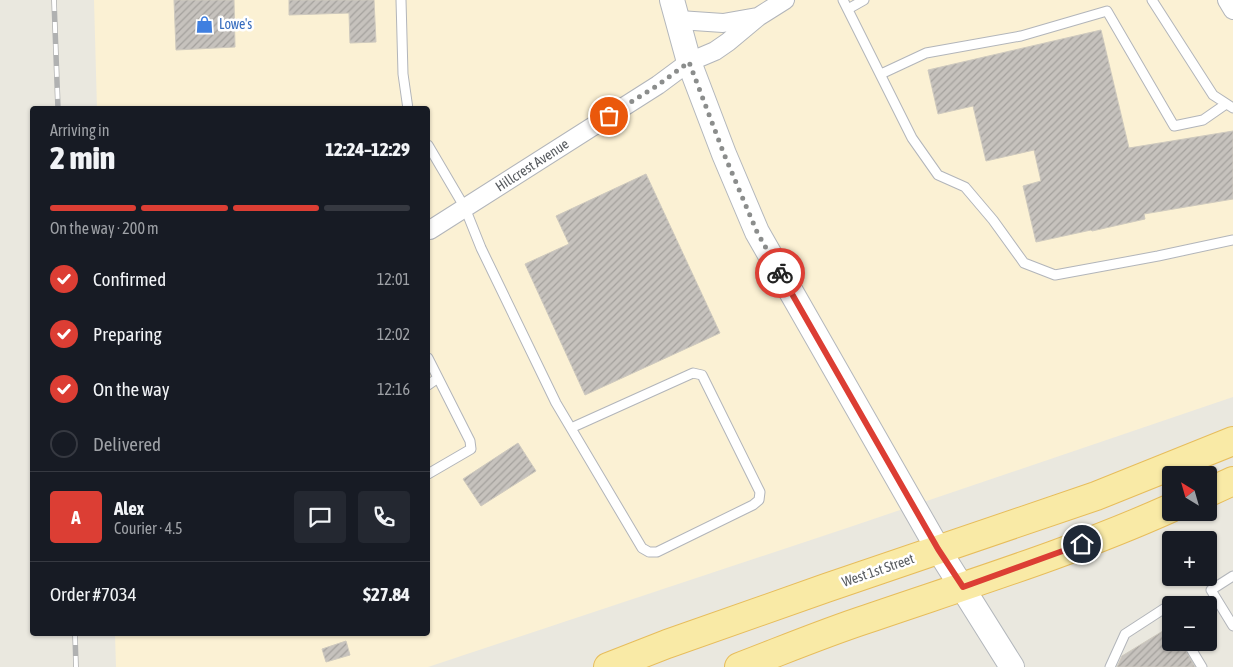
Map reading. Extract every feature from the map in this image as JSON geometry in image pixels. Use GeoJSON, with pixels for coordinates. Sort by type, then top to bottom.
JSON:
{"type":"FeatureCollection","features":[{"type":"Feature","properties":{"kind":"main road","name":"West 1st Street"},"geometry":{"type":"LineString","coordinates":[[608,667],[676,640],[1096,496],[1233,441]]}},
{"type":"Feature","properties":{"kind":"main road"},"geometry":{"type":"LineString","coordinates":[[1218,488],[1233,481]]}},
{"type":"Feature","properties":{"kind":"main road"},"geometry":{"type":"LineString","coordinates":[[739,667],[1133,525],[1162,512]]}},
{"type":"Feature","properties":{"kind":"street","name":"Hillcrest Avenue"},"geometry":{"type":"LineString","coordinates":[[430,230],[658,85],[689,62],[715,51],[758,17],[785,0]]}},
{"type":"Feature","properties":{"kind":"street"},"geometry":{"type":"LineString","coordinates":[[1226,0],[1233,10]]}},
{"type":"Feature","properties":{"kind":"street","name":"Hillcrest Avenue"},"geometry":{"type":"LineString","coordinates":[[676,10],[723,23],[758,17]]}},
{"type":"Feature","properties":{"kind":"street"},"geometry":{"type":"LineString","coordinates":[[676,10],[689,62],[757,232],[938,549],[1012,667]]}},
{"type":"Feature","properties":{"kind":"lane"},"geometry":{"type":"LineString","coordinates":[[401,0],[403,74],[408,106]]}},
{"type":"Feature","properties":{"kind":"lane"},"geometry":{"type":"LineString","coordinates":[[844,0],[912,138],[938,175],[965,187],[994,220],[1024,262],[1055,275],[1233,240]]}},
{"type":"Feature","properties":{"kind":"lane"},"geometry":{"type":"LineString","coordinates":[[848,9],[864,0]]}},
{"type":"Feature","properties":{"kind":"lane"},"geometry":{"type":"LineString","coordinates":[[881,74],[926,53],[1021,36],[1107,11],[1174,126],[1203,120],[1230,106],[1213,95],[1152,0]]}},
{"type":"Feature","properties":{"kind":"lane"},"geometry":{"type":"LineString","coordinates":[[430,148],[465,208],[481,248],[556,403],[570,428],[642,548],[648,552],[657,552],[753,506],[759,500],[760,492],[702,375],[693,373],[570,428]]}},
{"type":"Feature","properties":{"kind":"lane"},"geometry":{"type":"LineString","coordinates":[[430,362],[470,441],[471,449],[430,473]]}},
{"type":"Feature","properties":{"kind":"lane"},"geometry":{"type":"LineString","coordinates":[[430,384],[438,378]]}},
{"type":"Feature","properties":{"kind":"lane"},"geometry":{"type":"LineString","coordinates":[[1233,576],[1211,590],[1233,626]]}},
{"type":"Feature","properties":{"kind":"lane"},"geometry":{"type":"LineString","coordinates":[[1110,667],[1125,634],[1162,610]]}},
{"type":"Feature","properties":{"kind":"lane"},"geometry":{"type":"LineString","coordinates":[[1192,651],[1202,667]]}},
{"type":"Feature","properties":{"kind":"shaded area"},"geometry":{"type":"Polygon","coordinates":[[[94,0],[1233,0],[1233,397],[428,667],[116,667],[115,636],[430,636],[430,106],[97,106],[94,0]]]}},
{"type":"Feature","properties":{"kind":"building","name":"Lowe's"},"geometry":{"type":"Polygon","coordinates":[[[174,0],[234,0],[235,47],[176,50],[174,0]]]}},
{"type":"Feature","properties":{"kind":"building","name":"Lowe's"},"geometry":{"type":"Polygon","coordinates":[[[289,0],[374,0],[376,42],[350,43],[349,13],[289,15],[289,0]]]}},
{"type":"Feature","properties":{"kind":"building"},"geometry":{"type":"Polygon","coordinates":[[[1101,30],[1129,148],[1233,131],[1233,199],[1144,214],[1145,219],[1036,242],[1023,186],[1041,181],[1034,150],[986,161],[973,106],[938,114],[928,70],[1101,30]]]}},
{"type":"Feature","properties":{"kind":"building"},"geometry":{"type":"Polygon","coordinates":[[[646,174],[720,333],[585,395],[525,264],[569,244],[556,216],[646,174]]]}},
{"type":"Feature","properties":{"kind":"building"},"geometry":{"type":"Polygon","coordinates":[[[518,443],[536,471],[481,506],[463,479],[518,443]]]}},
{"type":"Feature","properties":{"kind":"building"},"geometry":{"type":"Polygon","coordinates":[[[1162,632],[1162,651],[1186,651],[1195,667],[1117,667],[1122,656],[1162,632]]]}},
{"type":"Feature","properties":{"kind":"building"},"geometry":{"type":"Polygon","coordinates":[[[346,641],[350,655],[326,662],[322,649],[346,641]]]}},
{"type":"Feature","properties":{"kind":"railway"},"geometry":{"type":"LineString","coordinates":[[54,0],[58,106]]}},
{"type":"Feature","properties":{"kind":"railway"},"geometry":{"type":"LineString","coordinates":[[75,636],[76,667]]}},
{"type":"Feature","properties":{"kind":"way so far"},"geometry":{"type":"LineString","coordinates":[[609,116],[658,85],[689,62],[724,154],[757,232],[780,273]]}},
{"type":"Feature","properties":{"kind":"place","name":"Lowe's"},"geometry":{"type":"Point","coordinates":[205,24]}},
{"type":"Feature","properties":{"kind":"route"},"geometry":{"type":"LineString","coordinates":[[780,273],[938,549],[963,587],[1082,544]]}}]}
